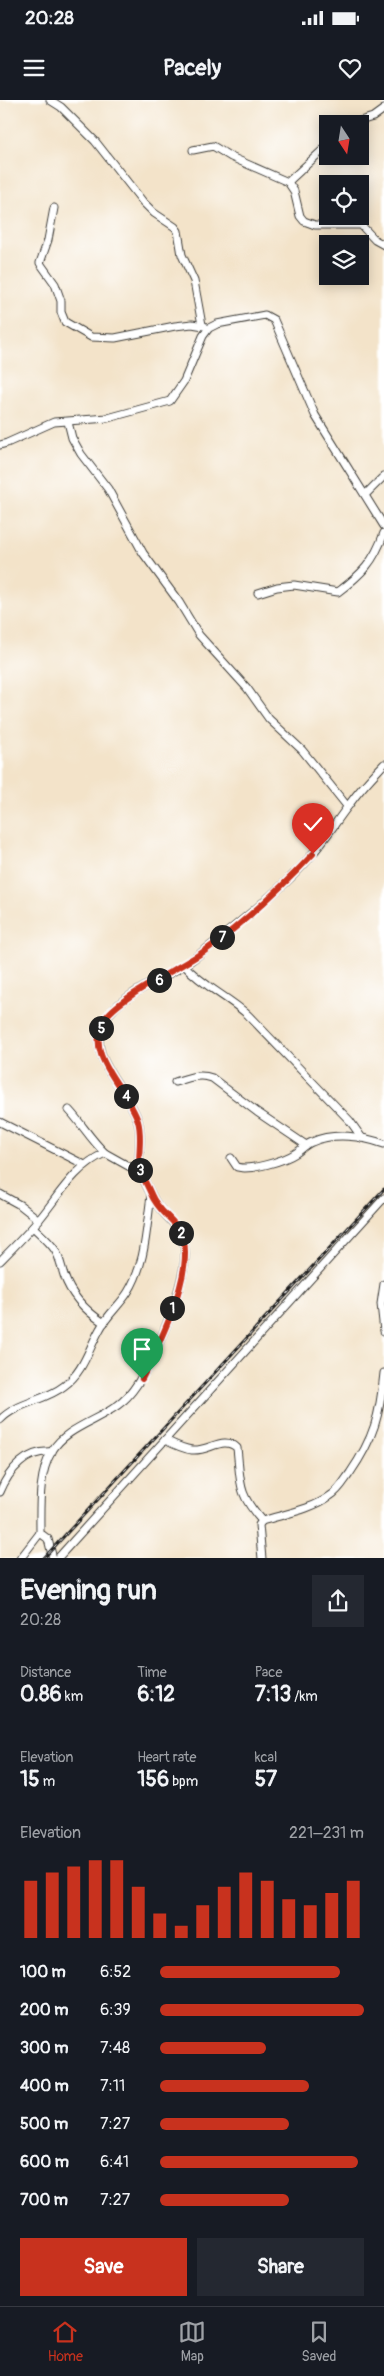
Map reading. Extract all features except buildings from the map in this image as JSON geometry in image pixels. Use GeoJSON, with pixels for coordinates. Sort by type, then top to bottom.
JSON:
{"type":"FeatureCollection","features":[{"type":"Feature","properties":{"kind":"street"},"geometry":{"type":"LineString","coordinates":[[0,445],[7,444],[43,425],[108,418],[170,401],[184,381],[204,336],[205,326],[194,281],[182,255],[178,231],[142,202],[95,141],[61,107],[50,100]]}},
{"type":"Feature","properties":{"kind":"street"},"geometry":{"type":"LineString","coordinates":[[369,118],[384,108]]}},
{"type":"Feature","properties":{"kind":"street"},"geometry":{"type":"LineString","coordinates":[[193,150],[212,146],[231,157],[288,182],[294,191],[300,216],[304,221],[315,225],[361,225],[375,240],[384,245]]}},
{"type":"Feature","properties":{"kind":"street"},"geometry":{"type":"LineString","coordinates":[[288,182],[319,153]]}},
{"type":"Feature","properties":{"kind":"street"},"geometry":{"type":"LineString","coordinates":[[54,208],[48,240],[40,263],[55,284],[65,322],[91,337],[107,339],[144,334],[175,326],[205,326],[265,315],[274,320],[315,415],[352,477],[366,494],[384,526]]}},
{"type":"Feature","properties":{"kind":"street"},"geometry":{"type":"LineString","coordinates":[[68,422],[72,438],[81,454],[108,488],[143,553],[179,602],[199,635],[247,688],[268,719],[284,731],[307,756],[347,806]]}},
{"type":"Feature","properties":{"kind":"street"},"geometry":{"type":"LineString","coordinates":[[366,494],[384,476]]}},
{"type":"Feature","properties":{"kind":"street"},"geometry":{"type":"LineString","coordinates":[[258,593],[277,587],[294,585],[338,592],[369,565],[382,548],[384,533]]}},
{"type":"Feature","properties":{"kind":"street"},"geometry":{"type":"LineString","coordinates":[[20,1558],[40,1533],[40,1503],[46,1463],[58,1443],[124,1400],[142,1379],[176,1297],[185,1254],[183,1238],[176,1224],[151,1196],[140,1169],[141,1144],[139,1123],[130,1102],[102,1058],[97,1044],[104,1020],[120,1003],[184,965],[212,945],[287,881],[313,854],[347,806],[384,764]]}},
{"type":"Feature","properties":{"kind":"street"},"geometry":{"type":"LineString","coordinates":[[184,965],[198,980],[234,1003],[248,1015],[350,1121],[362,1138]]}},
{"type":"Feature","properties":{"kind":"street"},"geometry":{"type":"LineString","coordinates":[[175,1082],[196,1076],[212,1078],[257,1112],[306,1145]]}},
{"type":"Feature","properties":{"kind":"street"},"geometry":{"type":"LineString","coordinates":[[68,1110],[80,1122],[90,1138],[105,1153],[130,1167],[140,1169]]}},
{"type":"Feature","properties":{"kind":"street"},"geometry":{"type":"LineString","coordinates":[[0,1122],[85,1165]]}},
{"type":"Feature","properties":{"kind":"street"},"geometry":{"type":"LineString","coordinates":[[231,1158],[237,1167],[244,1170],[284,1159],[306,1145],[326,1138],[342,1136],[362,1138],[384,1144]]}},
{"type":"Feature","properties":{"kind":"street"},"geometry":{"type":"LineString","coordinates":[[0,1261],[33,1228],[76,1172],[105,1153]]}},
{"type":"Feature","properties":{"kind":"street"},"geometry":{"type":"LineString","coordinates":[[0,1194],[20,1205],[39,1220]]}},
{"type":"Feature","properties":{"kind":"street"},"geometry":{"type":"LineString","coordinates":[[0,1420],[16,1408],[62,1388],[83,1368],[91,1347],[104,1323],[127,1293],[144,1257],[151,1196]]}},
{"type":"Feature","properties":{"kind":"street"},"geometry":{"type":"LineString","coordinates":[[40,1533],[48,1539],[55,1558],[165,1440],[384,1198]]}},
{"type":"Feature","properties":{"kind":"street"},"geometry":{"type":"LineString","coordinates":[[33,1228],[54,1249],[61,1261],[64,1276],[77,1299],[86,1311],[104,1323]]}},
{"type":"Feature","properties":{"kind":"street"},"geometry":{"type":"LineString","coordinates":[[384,1284],[382,1304],[384,1331]]}},
{"type":"Feature","properties":{"kind":"street"},"geometry":{"type":"LineString","coordinates":[[262,1520],[290,1513],[322,1500],[337,1490],[372,1438],[384,1374]]}},
{"type":"Feature","properties":{"kind":"street"},"geometry":{"type":"LineString","coordinates":[[165,1440],[190,1450],[205,1450],[225,1442],[233,1444],[237,1448],[240,1487],[245,1499],[262,1520]]}},
{"type":"Feature","properties":{"kind":"street"},"geometry":{"type":"LineString","coordinates":[[0,1492],[10,1473],[23,1460],[41,1451],[52,1452]]}},
{"type":"Feature","properties":{"kind":"street"},"geometry":{"type":"LineString","coordinates":[[262,1520],[260,1525],[262,1558]]}},
{"type":"Feature","properties":{"kind":"railway"},"geometry":{"type":"LineString","coordinates":[[44,1558],[384,1189]]}},
{"type":"Feature","properties":{"kind":"route"},"geometry":{"type":"LineString","coordinates":[[142,1379],[152,1359],[176,1297],[185,1254],[183,1238],[176,1224],[151,1196],[140,1169],[141,1135],[139,1123],[130,1102],[102,1058],[97,1044],[100,1031],[104,1020],[120,1003],[184,965],[212,945],[287,881],[313,854]]}}]}
